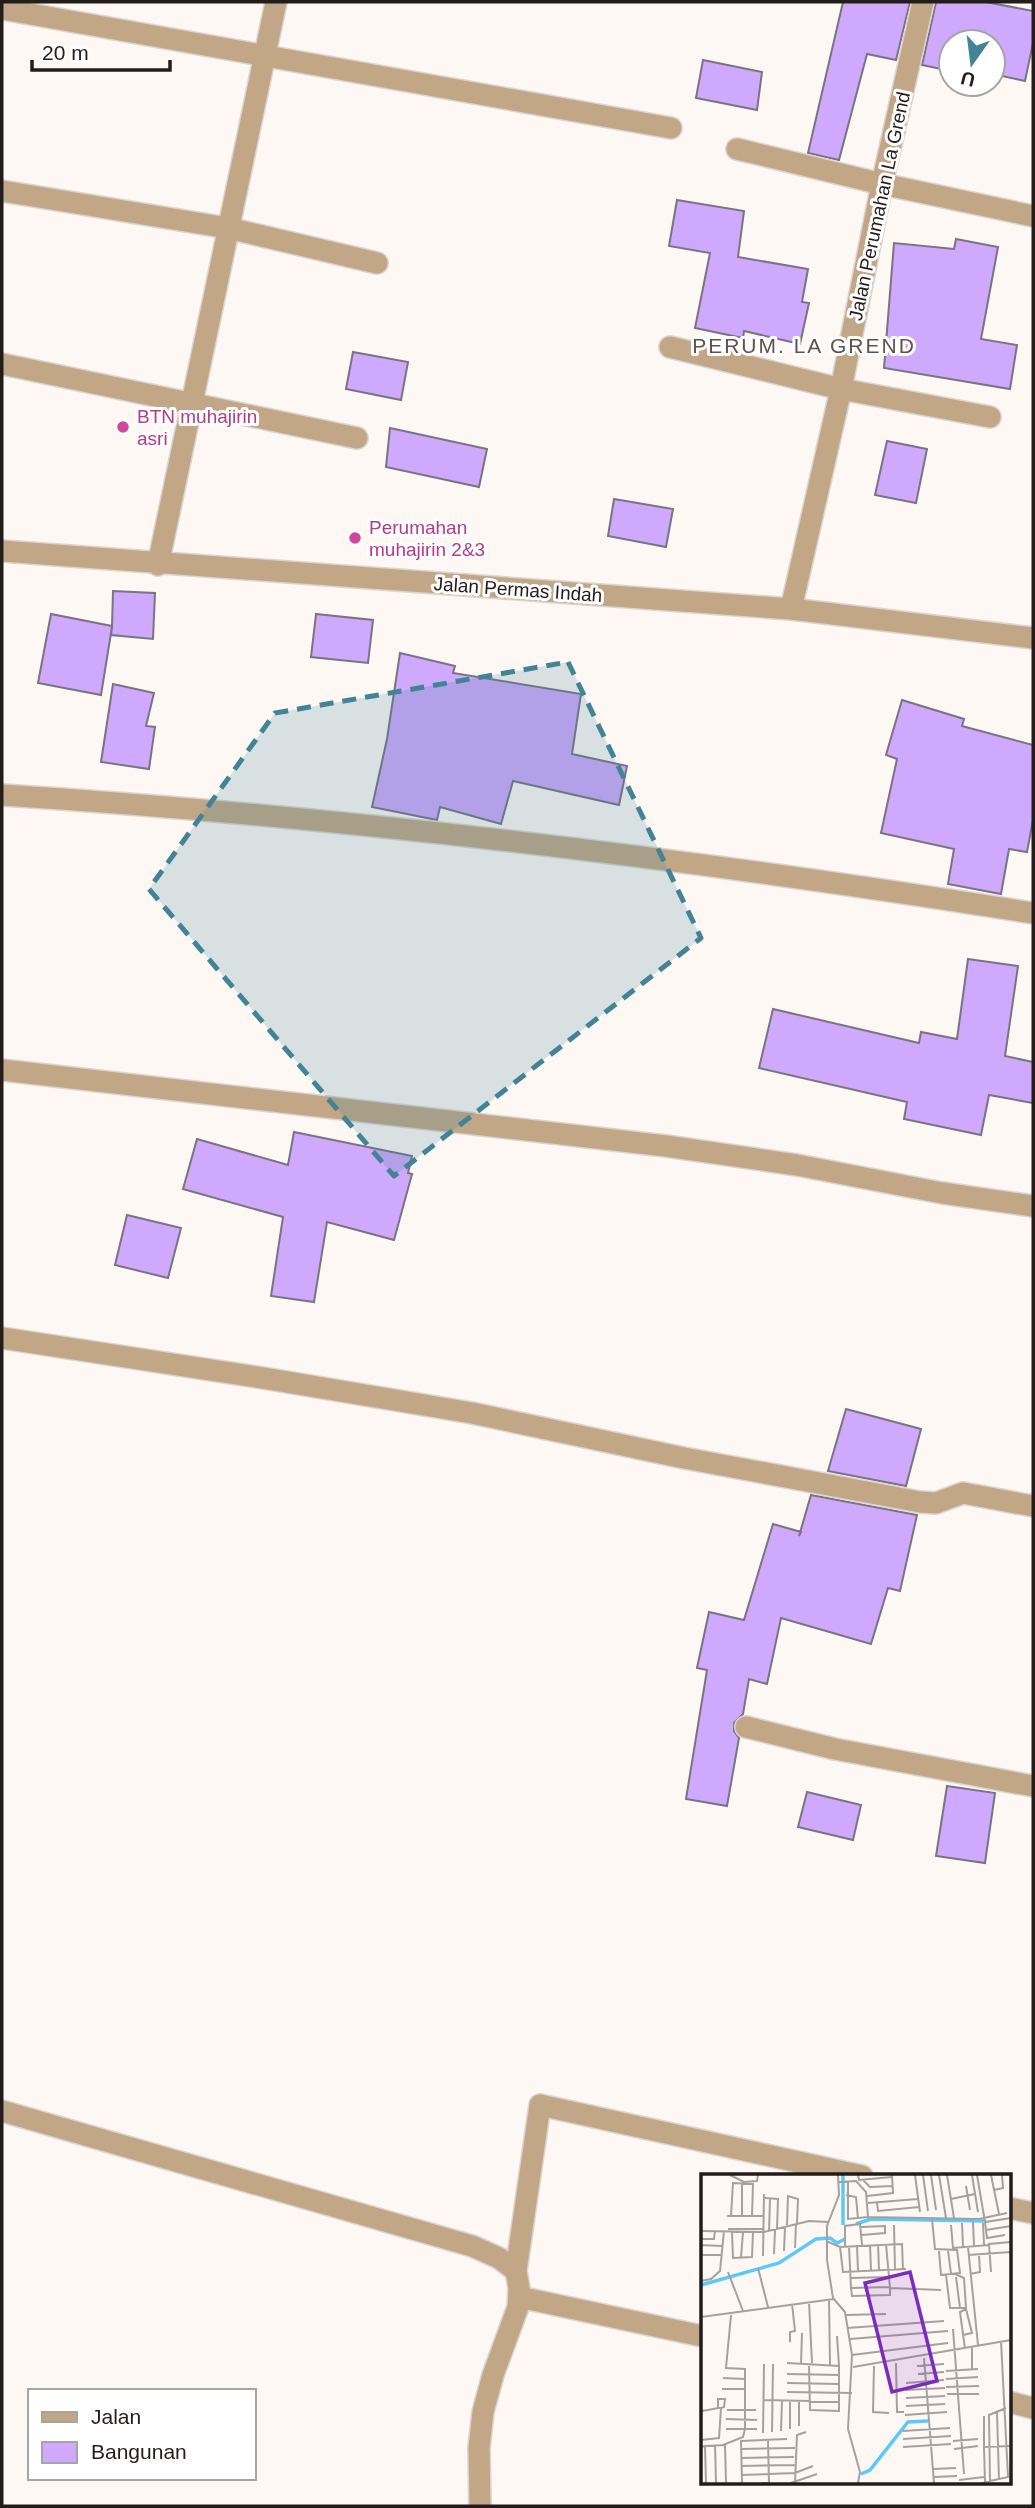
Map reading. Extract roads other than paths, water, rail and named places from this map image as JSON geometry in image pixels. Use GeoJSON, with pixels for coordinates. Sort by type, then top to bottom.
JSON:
{"type":"FeatureCollection","features":[{"type":"Feature","properties":{"kind":"street"},"geometry":{"type":"LineString","coordinates":[[159,565],[276,2]]}},
{"type":"Feature","properties":{"kind":"street","name":"Jalan Perumahan La Grend"},"geometry":{"type":"LineString","coordinates":[[790,609],[841,389],[882,184],[923,2]]}},
{"type":"Feature","properties":{"kind":"street"},"geometry":{"type":"LineString","coordinates":[[2,9],[671,128]]}},
{"type":"Feature","properties":{"kind":"street"},"geometry":{"type":"LineString","coordinates":[[737,149],[882,184],[1033,216]]}},
{"type":"Feature","properties":{"kind":"street"},"geometry":{"type":"LineString","coordinates":[[2,191],[228,228],[377,263]]}},
{"type":"Feature","properties":{"kind":"street"},"geometry":{"type":"LineString","coordinates":[[670,346],[841,389],[990,417]]}},
{"type":"Feature","properties":{"kind":"street"},"geometry":{"type":"LineString","coordinates":[[2,364],[357,438]]}},
{"type":"Feature","properties":{"kind":"street","name":"Jalan Permas Indah"},"geometry":{"type":"LineString","coordinates":[[2,551],[159,565],[790,609],[1033,638]]}},
{"type":"Feature","properties":{"kind":"street"},"geometry":{"type":"LineString","coordinates":[[2,795],[114,802],[466,836],[1033,913]]}},
{"type":"Feature","properties":{"kind":"street"},"geometry":{"type":"LineString","coordinates":[[2,1070],[666,1146],[797,1165],[942,1193],[1033,1206]]}},
{"type":"Feature","properties":{"kind":"street"},"geometry":{"type":"LineString","coordinates":[[2,1338],[472,1413],[684,1458],[920,1502],[936,1503],[963,1493],[1033,1506]]}},
{"type":"Feature","properties":{"kind":"street"},"geometry":{"type":"LineString","coordinates":[[746,1727],[835,1749],[1033,1787]]}},
{"type":"Feature","properties":{"kind":"street"},"geometry":{"type":"LineString","coordinates":[[480,2506],[479,2448],[483,2412],[493,2375],[518,2307],[516,2271],[540,2105],[857,2174]]}},
{"type":"Feature","properties":{"kind":"street"},"geometry":{"type":"LineString","coordinates":[[2,2111],[472,2246],[499,2258],[516,2271]]}},
{"type":"Feature","properties":{"kind":"street"},"geometry":{"type":"LineString","coordinates":[[1010,2208],[1033,2213]]}},
{"type":"Feature","properties":{"kind":"street"},"geometry":{"type":"LineString","coordinates":[[519,2297],[701,2336]]}},
{"type":"Feature","properties":{"kind":"street"},"geometry":{"type":"LineString","coordinates":[[1010,2402],[1033,2407]]}},
{"type":"Feature","properties":{"kind":"place","name":"BTN muhajirin asri"},"geometry":{"type":"Point","coordinates":[123,427]}},
{"type":"Feature","properties":{"kind":"place","name":"Perumahan muhajirin 2&3"},"geometry":{"type":"Point","coordinates":[355,538]}},
{"type":"Feature","properties":{"kind":"district","name":"PERUM. LA GREND"},"geometry":{"type":"Point","coordinates":[804,346]}}]}
